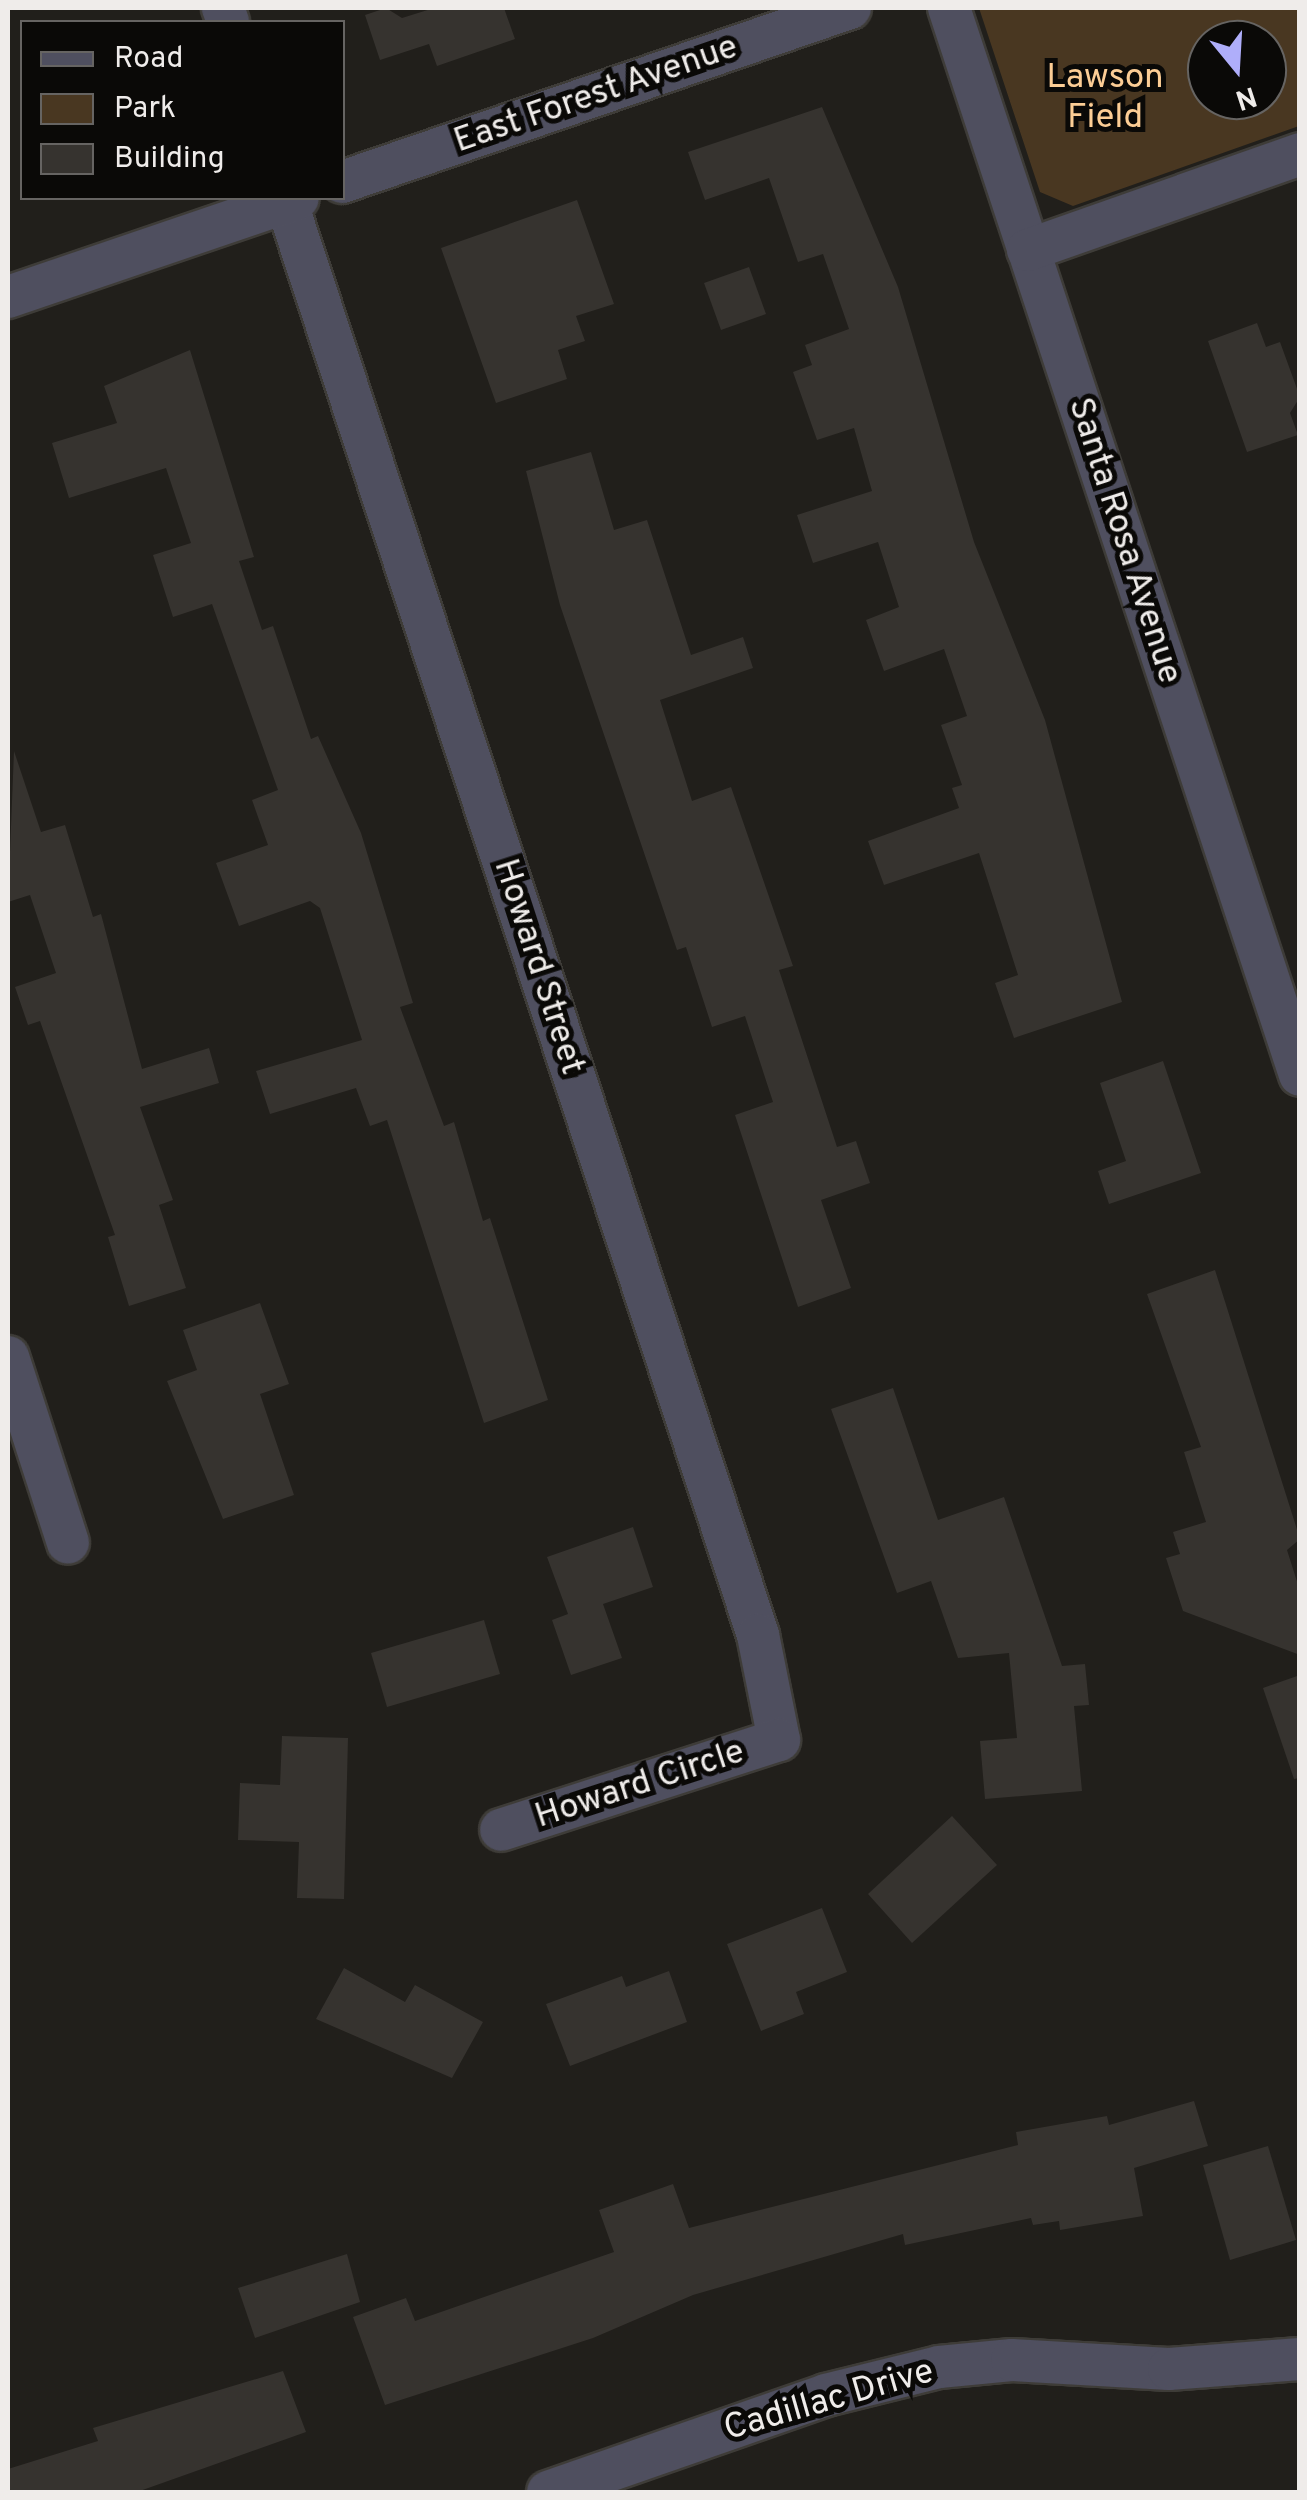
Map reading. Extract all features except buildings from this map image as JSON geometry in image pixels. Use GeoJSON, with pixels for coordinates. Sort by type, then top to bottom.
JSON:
{"type":"FeatureCollection","features":[{"type":"Feature","properties":{"kind":"street","name":"East Forest Avenue"},"geometry":{"type":"LineString","coordinates":[[345,181],[850,8]]}},
{"type":"Feature","properties":{"kind":"street","name":"Santa Rosa Avenue"},"geometry":{"type":"LineString","coordinates":[[949,8],[1028,250],[1283,972],[1300,1075]]}},
{"type":"Feature","properties":{"kind":"street"},"geometry":{"type":"LineString","coordinates":[[1028,250],[1300,154]]}},
{"type":"Feature","properties":{"kind":"street"},"geometry":{"type":"LineString","coordinates":[[8,297],[287,200]]}},
{"type":"Feature","properties":{"kind":"street","name":"Howard Street"},"geometry":{"type":"LineString","coordinates":[[290,200],[758,1635],[779,1740]]}},
{"type":"Feature","properties":{"kind":"street"},"geometry":{"type":"LineString","coordinates":[[8,1357],[68,1543]]}},
{"type":"Feature","properties":{"kind":"street","name":"Howard Circle"},"geometry":{"type":"LineString","coordinates":[[501,1830],[779,1740]]}},
{"type":"Feature","properties":{"kind":"street","name":"Cadillac Drive"},"geometry":{"type":"LineString","coordinates":[[548,2492],[826,2395],[940,2367],[1012,2360],[1169,2369],[1300,2359]]}},
{"type":"Feature","properties":{"kind":"green space","name":"Lawson Field"},"geometry":{"type":"Polygon","coordinates":[[[979,8],[1299,8],[1299,126],[1073,206],[1040,192],[979,8]]]}}]}
